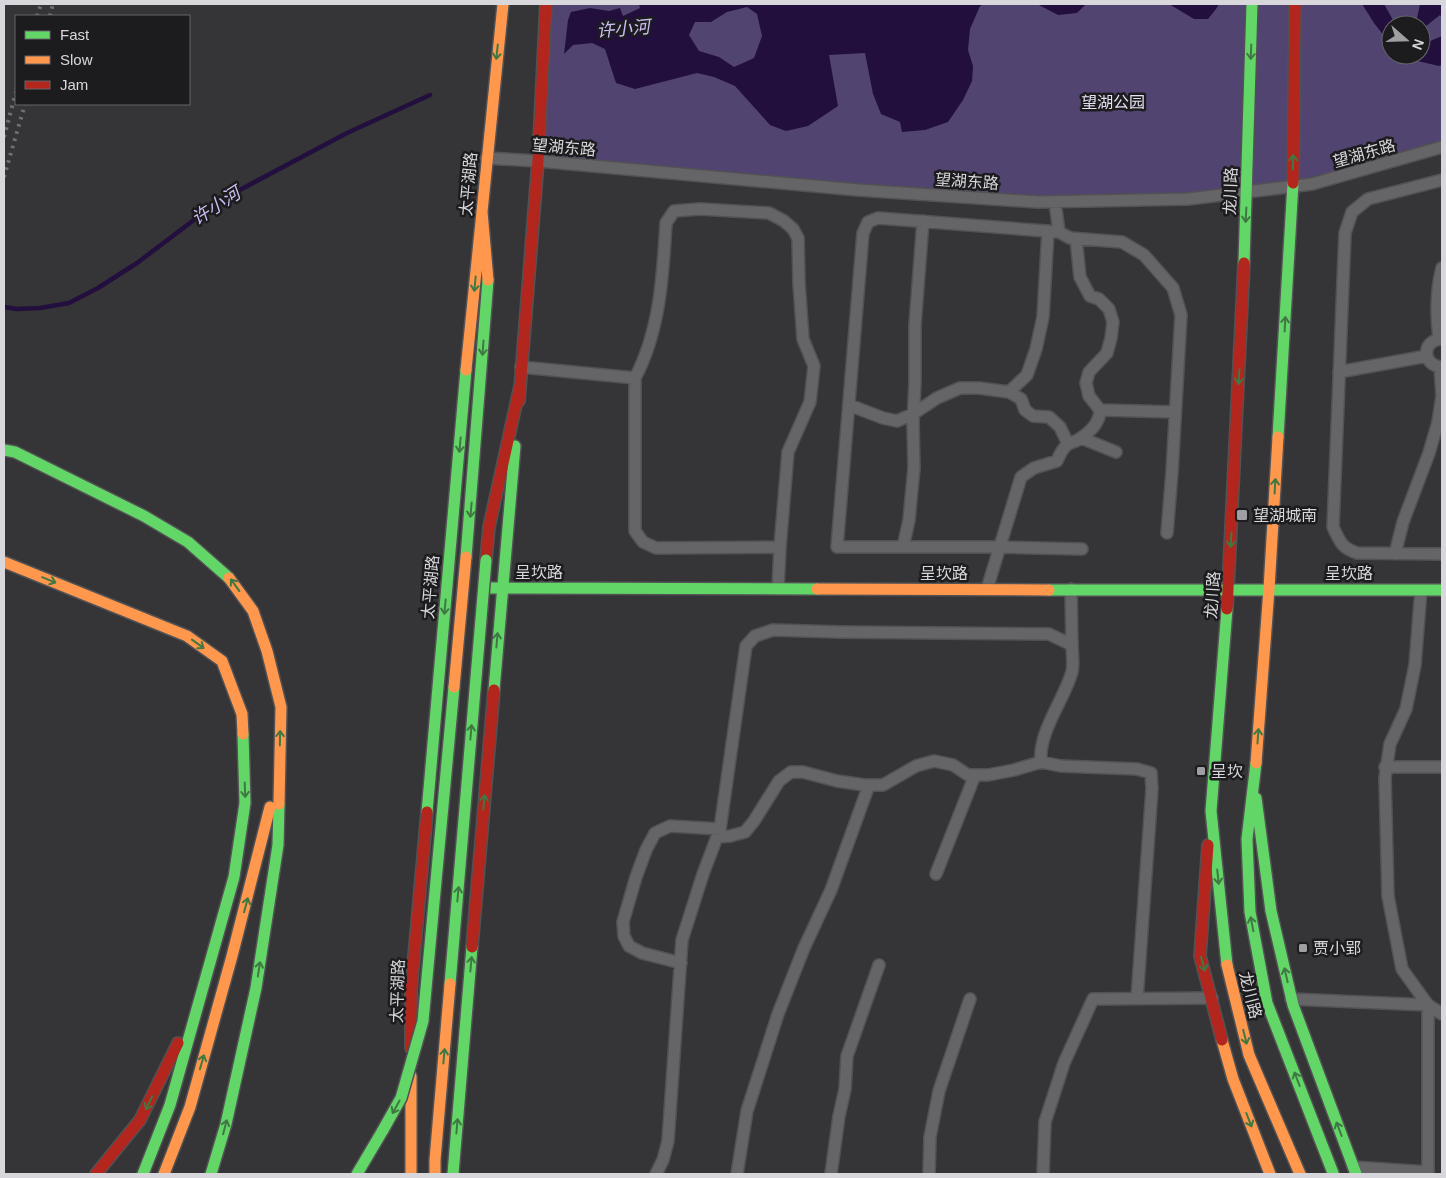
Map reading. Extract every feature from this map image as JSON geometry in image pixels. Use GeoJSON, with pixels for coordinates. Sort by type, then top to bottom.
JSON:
{"type":"FeatureCollection","features":[{"type":"Feature","properties":{"kind":"main road","name":"太平湖路"},"geometry":{"type":"LineString","coordinates":[[411,1174],[411,990],[486,158],[503,4]]}},
{"type":"Feature","properties":{"kind":"main road"},"geometry":{"type":"LineString","coordinates":[[453,1174],[538,161],[546,4]]}},
{"type":"Feature","properties":{"kind":"main road","name":"龙川路"},"geometry":{"type":"LineString","coordinates":[[1252,4],[1247,193],[1229,590],[1211,811],[1228,970],[1249,1055],[1300,1174]]}},
{"type":"Feature","properties":{"kind":"main road","name":"龙川路"},"geometry":{"type":"LineString","coordinates":[[1295,4],[1293,187],[1269,589],[1254,784],[1247,839],[1250,912],[1267,1003],[1333,1174]]}},
{"type":"Feature","properties":{"kind":"main road"},"geometry":{"type":"LineString","coordinates":[[358,1174],[401,1098],[423,1021],[474,467],[488,280],[482,212]]}},
{"type":"Feature","properties":{"kind":"main road"},"geometry":{"type":"LineString","coordinates":[[435,1174],[489,527],[520,386]]}},
{"type":"Feature","properties":{"kind":"main road"},"geometry":{"type":"LineString","coordinates":[[10,451],[144,516],[188,542],[229,577],[253,611],[268,651],[280,708],[278,845],[257,978],[226,1124],[211,1174]]}},
{"type":"Feature","properties":{"kind":"main road"},"geometry":{"type":"LineString","coordinates":[[4,562],[187,636],[222,661],[242,714],[245,803],[234,877],[170,1105],[143,1174]]}},
{"type":"Feature","properties":{"kind":"main road","name":"呈坎路"},"geometry":{"type":"LineString","coordinates":[[447,584],[502,589],[1442,590]]}},
{"type":"Feature","properties":{"kind":"main road"},"geometry":{"type":"LineString","coordinates":[[164,1174],[190,1107],[227,975],[267,822],[280,759]]}},
{"type":"Feature","properties":{"kind":"main road"},"geometry":{"type":"LineString","coordinates":[[1254,784],[1271,911],[1291,999],[1354,1171]]}},
{"type":"Feature","properties":{"kind":"main road"},"geometry":{"type":"LineString","coordinates":[[1211,811],[1200,956],[1233,1079],[1270,1174]]}},
{"type":"Feature","properties":{"kind":"main road"},"geometry":{"type":"LineString","coordinates":[[96,1174],[140,1120],[202,996]]}},
{"type":"Feature","properties":{"kind":"street","name":"望湖东路"},"geometry":{"type":"LineString","coordinates":[[486,158],[858,190],[1055,202],[1188,199],[1293,187],[1312,184],[1442,147]]}},
{"type":"Feature","properties":{"kind":"street"},"geometry":{"type":"LineString","coordinates":[[1442,180],[1368,199],[1352,212],[1345,233],[1333,527],[1346,550],[1357,553],[1442,554]]}},
{"type":"Feature","properties":{"kind":"street"},"geometry":{"type":"LineString","coordinates":[[1009,392],[1027,374],[1036,349],[1043,316],[1054,231],[1055,202]]}},
{"type":"Feature","properties":{"kind":"street"},"geometry":{"type":"LineString","coordinates":[[778,589],[788,452],[810,402],[814,366],[802,339],[798,238],[793,229],[784,221],[769,213],[700,209],[674,211],[666,223],[657,311],[652,333],[634,378],[635,531],[643,542],[656,548],[780,547]]}},
{"type":"Feature","properties":{"kind":"street"},"geometry":{"type":"LineString","coordinates":[[1082,548],[837,547],[863,234],[868,222],[878,218],[1054,231],[1076,239],[1122,242],[1144,255],[1173,288],[1181,314],[1167,533]]}},
{"type":"Feature","properties":{"kind":"street"},"geometry":{"type":"LineString","coordinates":[[903,547],[914,468],[915,325],[923,221]]}},
{"type":"Feature","properties":{"kind":"street"},"geometry":{"type":"LineString","coordinates":[[987,589],[1021,477],[1034,468],[1056,462],[1068,444],[1081,438],[1097,424],[1100,418],[1100,410],[1089,396],[1086,383],[1089,372],[1107,353],[1112,338],[1113,322],[1109,309],[1099,299],[1090,296],[1080,277],[1076,239]]}},
{"type":"Feature","properties":{"kind":"street"},"geometry":{"type":"LineString","coordinates":[[1395,554],[1403,522],[1429,453],[1438,422],[1442,396],[1441,367],[1432,364],[1427,356],[1428,347],[1434,340],[1440,339],[1437,322],[1438,282],[1442,268]]}},
{"type":"Feature","properties":{"kind":"street"},"geometry":{"type":"LineString","coordinates":[[1339,372],[1427,356]]}},
{"type":"Feature","properties":{"kind":"street"},"geometry":{"type":"LineString","coordinates":[[521,367],[634,378]]}},
{"type":"Feature","properties":{"kind":"street"},"geometry":{"type":"LineString","coordinates":[[849,405],[883,418],[897,421],[913,414],[937,398],[960,388],[979,388],[1009,392],[1021,399],[1025,410],[1033,416],[1049,417],[1060,427],[1068,444]]}},
{"type":"Feature","properties":{"kind":"street"},"geometry":{"type":"LineString","coordinates":[[1100,410],[1175,412]]}},
{"type":"Feature","properties":{"kind":"street"},"geometry":{"type":"LineString","coordinates":[[1081,438],[1116,452]]}},
{"type":"Feature","properties":{"kind":"street"},"geometry":{"type":"LineString","coordinates":[[1041,762],[1040,753],[1050,723],[1072,671],[1071,589]]}},
{"type":"Feature","properties":{"kind":"street"},"geometry":{"type":"LineString","coordinates":[[1421,590],[1413,674],[1406,709],[1390,744],[1385,767],[1388,896],[1402,969],[1428,1005],[1442,1014]]}},
{"type":"Feature","properties":{"kind":"street"},"geometry":{"type":"LineString","coordinates":[[656,1174],[663,1160],[668,1141],[682,940],[718,833],[746,646],[754,636],[773,630],[1049,634],[1072,645]]}},
{"type":"Feature","properties":{"kind":"street"},"geometry":{"type":"LineString","coordinates":[[681,963],[642,953],[629,946],[624,936],[623,922],[646,850],[656,833],[670,826],[730,836],[745,832],[779,781],[791,772],[803,772],[837,781],[883,785],[916,766],[934,761],[953,765],[968,775],[988,775],[1041,762],[1061,766],[1137,769],[1151,773],[1152,789],[1137,999]]}},
{"type":"Feature","properties":{"kind":"street"},"geometry":{"type":"LineString","coordinates":[[1385,767],[1442,767]]}},
{"type":"Feature","properties":{"kind":"street"},"geometry":{"type":"LineString","coordinates":[[936,874],[975,775]]}},
{"type":"Feature","properties":{"kind":"street"},"geometry":{"type":"LineString","coordinates":[[737,1174],[747,1111],[778,1014],[804,948],[831,890],[869,785]]}},
{"type":"Feature","properties":{"kind":"street"},"geometry":{"type":"LineString","coordinates":[[831,1174],[839,1116],[845,1089],[847,1056],[879,965]]}},
{"type":"Feature","properties":{"kind":"street"},"geometry":{"type":"LineString","coordinates":[[1043,1174],[1045,1122],[1064,1064],[1093,1000],[1212,998]]}},
{"type":"Feature","properties":{"kind":"street"},"geometry":{"type":"LineString","coordinates":[[1291,999],[1428,1005]]}},
{"type":"Feature","properties":{"kind":"street"},"geometry":{"type":"LineString","coordinates":[[929,1174],[930,1137],[939,1091],[970,1000]]}},
{"type":"Feature","properties":{"kind":"street"},"geometry":{"type":"LineString","coordinates":[[1354,1171],[1428,1173],[1428,1005]]}},
{"type":"Feature","properties":{"kind":"green space","name":"望湖公园"},"geometry":{"type":"Polygon","coordinates":[[[546,4],[1442,4],[1442,147],[1312,184],[1247,193],[1038,202],[538,161],[546,4]]]}},
{"type":"Feature","properties":{"kind":"water"},"geometry":{"type":"Polygon","coordinates":[[[639,4],[985,4],[980,6],[970,29],[968,50],[973,66],[972,81],[963,100],[948,122],[925,130],[902,132],[900,122],[881,114],[873,94],[865,53],[829,55],[838,106],[808,126],[786,131],[770,125],[735,86],[714,77],[697,73],[635,89],[616,83],[605,49],[592,43],[573,45],[564,54],[568,20],[571,12],[590,8],[609,11],[620,8],[623,16],[640,8],[639,4]],[[747,7],[727,12],[711,22],[695,22],[689,35],[699,51],[719,57],[734,67],[754,58],[762,36],[757,14],[747,7]]]}},
{"type":"Feature","properties":{"kind":"water"},"geometry":{"type":"Polygon","coordinates":[[[1037,4],[1086,4],[1077,13],[1058,15],[1037,4]]]}},
{"type":"Feature","properties":{"kind":"water"},"geometry":{"type":"Polygon","coordinates":[[[1169,4],[1219,4],[1208,19],[1194,19],[1169,4]]]}},
{"type":"Feature","properties":{"kind":"water"},"geometry":{"type":"Polygon","coordinates":[[[1362,4],[1384,4],[1390,15],[1381,15],[1381,32],[1362,4]]]}},
{"type":"Feature","properties":{"kind":"water"},"geometry":{"type":"Polygon","coordinates":[[[1420,4],[1442,4],[1442,18],[1440,15],[1431,22],[1431,15],[1418,15],[1420,4]]]}},
{"type":"Feature","properties":{"kind":"water"},"geometry":{"type":"Polygon","coordinates":[[[1442,36],[1442,65],[1431,64],[1431,41],[1442,36]]]}},
{"type":"Feature","properties":{"kind":"waterway","name":"许小河"},"geometry":{"type":"LineString","coordinates":[[4,307],[17,309],[40,308],[69,303],[98,288],[137,263],[219,201],[347,133],[430,95]]}},
{"type":"Feature","properties":{"kind":"railway"},"geometry":{"type":"LineString","coordinates":[[37,15],[41,4]]}},
{"type":"Feature","properties":{"kind":"railway"},"geometry":{"type":"LineString","coordinates":[[50,15],[53,4]]}},
{"type":"Feature","properties":{"kind":"railway"},"geometry":{"type":"LineString","coordinates":[[4,137],[15,96]]}},
{"type":"Feature","properties":{"kind":"railway"},"geometry":{"type":"LineString","coordinates":[[4,177],[25,105]]}},
{"type":"Feature","properties":{"kind":"traffic: fast"},"geometry":{"type":"LineString","coordinates":[[1244,263],[1252,4]]}},
{"type":"Feature","properties":{"kind":"traffic: fast"},"geometry":{"type":"LineString","coordinates":[[1278,437],[1293,183]]}},
{"type":"Feature","properties":{"kind":"traffic: fast"},"geometry":{"type":"LineString","coordinates":[[466,557],[488,280]]}},
{"type":"Feature","properties":{"kind":"traffic: fast"},"geometry":{"type":"LineString","coordinates":[[427,812],[466,370]]}},
{"type":"Feature","properties":{"kind":"traffic: fast"},"geometry":{"type":"LineString","coordinates":[[494,690],[515,446]]}},
{"type":"Feature","properties":{"kind":"traffic: fast"},"geometry":{"type":"LineString","coordinates":[[4,450],[15,452],[144,516],[188,542],[229,578]]}},
{"type":"Feature","properties":{"kind":"traffic: fast"},"geometry":{"type":"LineString","coordinates":[[450,984],[486,560]]}},
{"type":"Feature","properties":{"kind":"traffic: fast"},"geometry":{"type":"LineString","coordinates":[[491,588],[817,589]]}},
{"type":"Feature","properties":{"kind":"traffic: fast"},"geometry":{"type":"LineString","coordinates":[[1049,590],[1442,590]]}},
{"type":"Feature","properties":{"kind":"traffic: fast"},"geometry":{"type":"LineString","coordinates":[[1227,609],[1211,811],[1227,965]]}},
{"type":"Feature","properties":{"kind":"traffic: fast"},"geometry":{"type":"LineString","coordinates":[[383,1130],[401,1098],[423,1021],[454,687]]}},
{"type":"Feature","properties":{"kind":"traffic: fast"},"geometry":{"type":"LineString","coordinates":[[143,1174],[170,1105],[234,877],[245,803],[243,734]]}},
{"type":"Feature","properties":{"kind":"traffic: fast"},"geometry":{"type":"LineString","coordinates":[[1256,763],[1247,839],[1250,912],[1267,1003],[1333,1173]]}},
{"type":"Feature","properties":{"kind":"traffic: fast"},"geometry":{"type":"LineString","coordinates":[[1256,798],[1271,911],[1293,1005],[1356,1174]]}},
{"type":"Feature","properties":{"kind":"traffic: fast"},"geometry":{"type":"LineString","coordinates":[[211,1174],[226,1124],[256,988],[278,845],[279,804]]}},
{"type":"Feature","properties":{"kind":"traffic: fast"},"geometry":{"type":"LineString","coordinates":[[453,1174],[472,947]]}},
{"type":"Feature","properties":{"kind":"traffic: fast"},"geometry":{"type":"LineString","coordinates":[[357,1174],[383,1130]]}},
{"type":"Feature","properties":{"kind":"traffic: slow"},"geometry":{"type":"LineString","coordinates":[[466,370],[503,4]]}},
{"type":"Feature","properties":{"kind":"traffic: slow"},"geometry":{"type":"LineString","coordinates":[[482,212],[488,280]]}},
{"type":"Feature","properties":{"kind":"traffic: slow"},"geometry":{"type":"LineString","coordinates":[[1256,763],[1278,437]]}},
{"type":"Feature","properties":{"kind":"traffic: slow"},"geometry":{"type":"LineString","coordinates":[[454,687],[466,557]]}},
{"type":"Feature","properties":{"kind":"traffic: slow"},"geometry":{"type":"LineString","coordinates":[[4,562],[187,636],[222,661],[242,714],[243,734]]}},
{"type":"Feature","properties":{"kind":"traffic: slow"},"geometry":{"type":"LineString","coordinates":[[229,578],[253,611],[267,651],[281,707],[279,804]]}},
{"type":"Feature","properties":{"kind":"traffic: slow"},"geometry":{"type":"LineString","coordinates":[[817,589],[1049,590]]}},
{"type":"Feature","properties":{"kind":"traffic: slow"},"geometry":{"type":"LineString","coordinates":[[164,1174],[190,1107],[232,956],[270,807]]}},
{"type":"Feature","properties":{"kind":"traffic: slow"},"geometry":{"type":"LineString","coordinates":[[1227,965],[1249,1055],[1300,1174]]}},
{"type":"Feature","properties":{"kind":"traffic: slow"},"geometry":{"type":"LineString","coordinates":[[435,1174],[450,984]]}},
{"type":"Feature","properties":{"kind":"traffic: slow"},"geometry":{"type":"LineString","coordinates":[[1222,1040],[1233,1079],[1270,1174]]}},
{"type":"Feature","properties":{"kind":"traffic: slow"},"geometry":{"type":"LineString","coordinates":[[411,1076],[411,1174]]}},
{"type":"Feature","properties":{"kind":"traffic: jam"},"geometry":{"type":"LineString","coordinates":[[519,401],[538,161],[546,4]]}},
{"type":"Feature","properties":{"kind":"traffic: jam"},"geometry":{"type":"LineString","coordinates":[[1293,183],[1295,4]]}},
{"type":"Feature","properties":{"kind":"traffic: jam"},"geometry":{"type":"LineString","coordinates":[[1227,609],[1244,263]]}},
{"type":"Feature","properties":{"kind":"traffic: jam"},"geometry":{"type":"LineString","coordinates":[[486,560],[489,527],[520,386]]}},
{"type":"Feature","properties":{"kind":"traffic: jam"},"geometry":{"type":"LineString","coordinates":[[472,947],[494,690]]}},
{"type":"Feature","properties":{"kind":"traffic: jam"},"geometry":{"type":"LineString","coordinates":[[411,1048],[411,990],[427,812]]}},
{"type":"Feature","properties":{"kind":"traffic: jam"},"geometry":{"type":"LineString","coordinates":[[1208,845],[1200,956],[1222,1040]]}},
{"type":"Feature","properties":{"kind":"traffic: jam"},"geometry":{"type":"LineString","coordinates":[[96,1174],[140,1120],[178,1043]]}},
{"type":"Feature","properties":{"kind":"place","name":"望湖城南"},"geometry":{"type":"Point","coordinates":[1242,515]}},
{"type":"Feature","properties":{"kind":"place","name":"呈坎"},"geometry":{"type":"Point","coordinates":[1201,771]}},
{"type":"Feature","properties":{"kind":"place","name":"贾小郢"},"geometry":{"type":"Point","coordinates":[1303,948]}}]}
